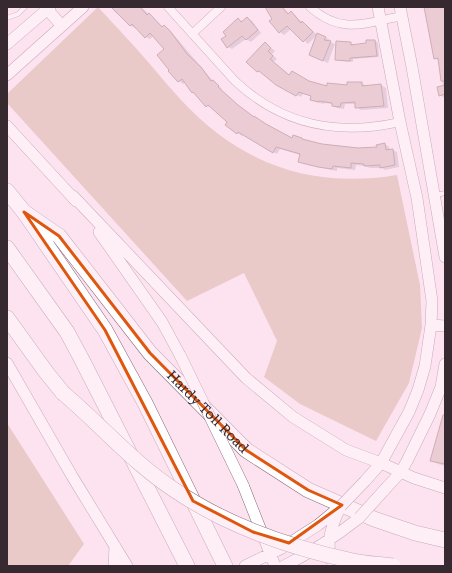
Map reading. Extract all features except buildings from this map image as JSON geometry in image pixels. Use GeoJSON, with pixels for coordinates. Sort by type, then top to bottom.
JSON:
{"type":"FeatureCollection","features":[{"type":"Feature","properties":{"kind":"highway"},"geometry":{"type":"LineString","coordinates":[[7,191],[24,212],[105,330],[145,403],[225,566]]}},
{"type":"Feature","properties":{"kind":"highway","name":"Hardy Toll Road"},"geometry":{"type":"LineString","coordinates":[[24,212],[59,236],[150,354],[246,450],[308,490],[374,519],[415,534],[445,540]]}},
{"type":"Feature","properties":{"kind":"highway"},"geometry":{"type":"LineString","coordinates":[[7,248],[66,332],[82,358],[187,566]]}},
{"type":"Feature","properties":{"kind":"highway"},"geometry":{"type":"LineString","coordinates":[[7,318],[63,393],[131,456],[176,491],[253,532],[323,554],[355,562],[392,566]]}},
{"type":"Feature","properties":{"kind":"main road"},"geometry":{"type":"LineString","coordinates":[[7,75],[83,7]]}},
{"type":"Feature","properties":{"kind":"main road"},"geometry":{"type":"LineString","coordinates":[[245,566],[282,548],[318,525],[341,506],[365,481],[381,463],[406,417],[418,390],[425,366],[431,325],[432,301],[417,198],[400,122],[382,20],[378,7]]}},
{"type":"Feature","properties":{"kind":"main road"},"geometry":{"type":"LineString","coordinates":[[7,44],[46,9],[62,26]]}},
{"type":"Feature","properties":{"kind":"main road"},"geometry":{"type":"LineString","coordinates":[[401,11],[440,194],[445,257]]}},
{"type":"Feature","properties":{"kind":"main road"},"geometry":{"type":"LineString","coordinates":[[7,126],[246,378],[293,417],[346,450],[381,463],[400,473],[445,488]]}},
{"type":"Feature","properties":{"kind":"main road"},"geometry":{"type":"LineString","coordinates":[[417,198],[440,194]]}},
{"type":"Feature","properties":{"kind":"main road"},"geometry":{"type":"LineString","coordinates":[[73,196],[126,269],[157,315],[181,357],[243,485],[265,556],[274,566]]}},
{"type":"Feature","properties":{"kind":"main road"},"geometry":{"type":"LineString","coordinates":[[431,325],[445,326]]}},
{"type":"Feature","properties":{"kind":"main road"},"geometry":{"type":"LineString","coordinates":[[7,363],[72,476],[127,566]]}},
{"type":"Feature","properties":{"kind":"main road"},"geometry":{"type":"LineString","coordinates":[[284,566],[303,557],[331,536],[359,518],[400,473],[430,414],[441,387],[445,364]]}},
{"type":"Feature","properties":{"kind":"main road"},"geometry":{"type":"LineString","coordinates":[[334,566],[330,559],[331,536],[341,506]]}},
{"type":"Feature","properties":{"kind":"main road"},"geometry":{"type":"LineString","coordinates":[[114,566],[115,545]]}},
{"type":"Feature","properties":{"kind":"main road"},"geometry":{"type":"LineString","coordinates":[[303,557],[325,560],[334,566]]}},
{"type":"Feature","properties":{"kind":"street"},"geometry":{"type":"LineString","coordinates":[[168,7],[247,92],[268,106],[318,126],[369,128],[400,122]]}},
{"type":"Feature","properties":{"kind":"street"},"geometry":{"type":"LineString","coordinates":[[192,34],[221,7]]}},
{"type":"Feature","properties":{"kind":"street"},"geometry":{"type":"LineString","coordinates":[[310,7],[320,16],[335,23],[353,25],[382,20],[401,11]]}},
{"type":"Feature","properties":{"kind":"lane"},"geometry":{"type":"LineString","coordinates":[[7,18],[18,14],[25,7]]}},
{"type":"Feature","properties":{"kind":"highlighted area"},"geometry":{"type":"Polygon","coordinates":[[[24,212],[59,236],[150,353],[246,450],[308,490],[342,505],[289,543],[253,532],[193,501],[105,330],[24,212]]]}},
{"type":"Feature","properties":{"kind":"shaded area"},"geometry":{"type":"Polygon","coordinates":[[[98,7],[190,109],[217,133],[238,147],[280,167],[302,174],[349,179],[397,175],[420,285],[422,328],[409,383],[376,441],[300,404],[264,377],[277,341],[244,273],[187,301],[7,103],[7,94],[98,7]]]}},
{"type":"Feature","properties":{"kind":"shaded area"},"geometry":{"type":"Polygon","coordinates":[[[7,423],[84,544],[68,566],[7,566],[7,423]]]}}]}
